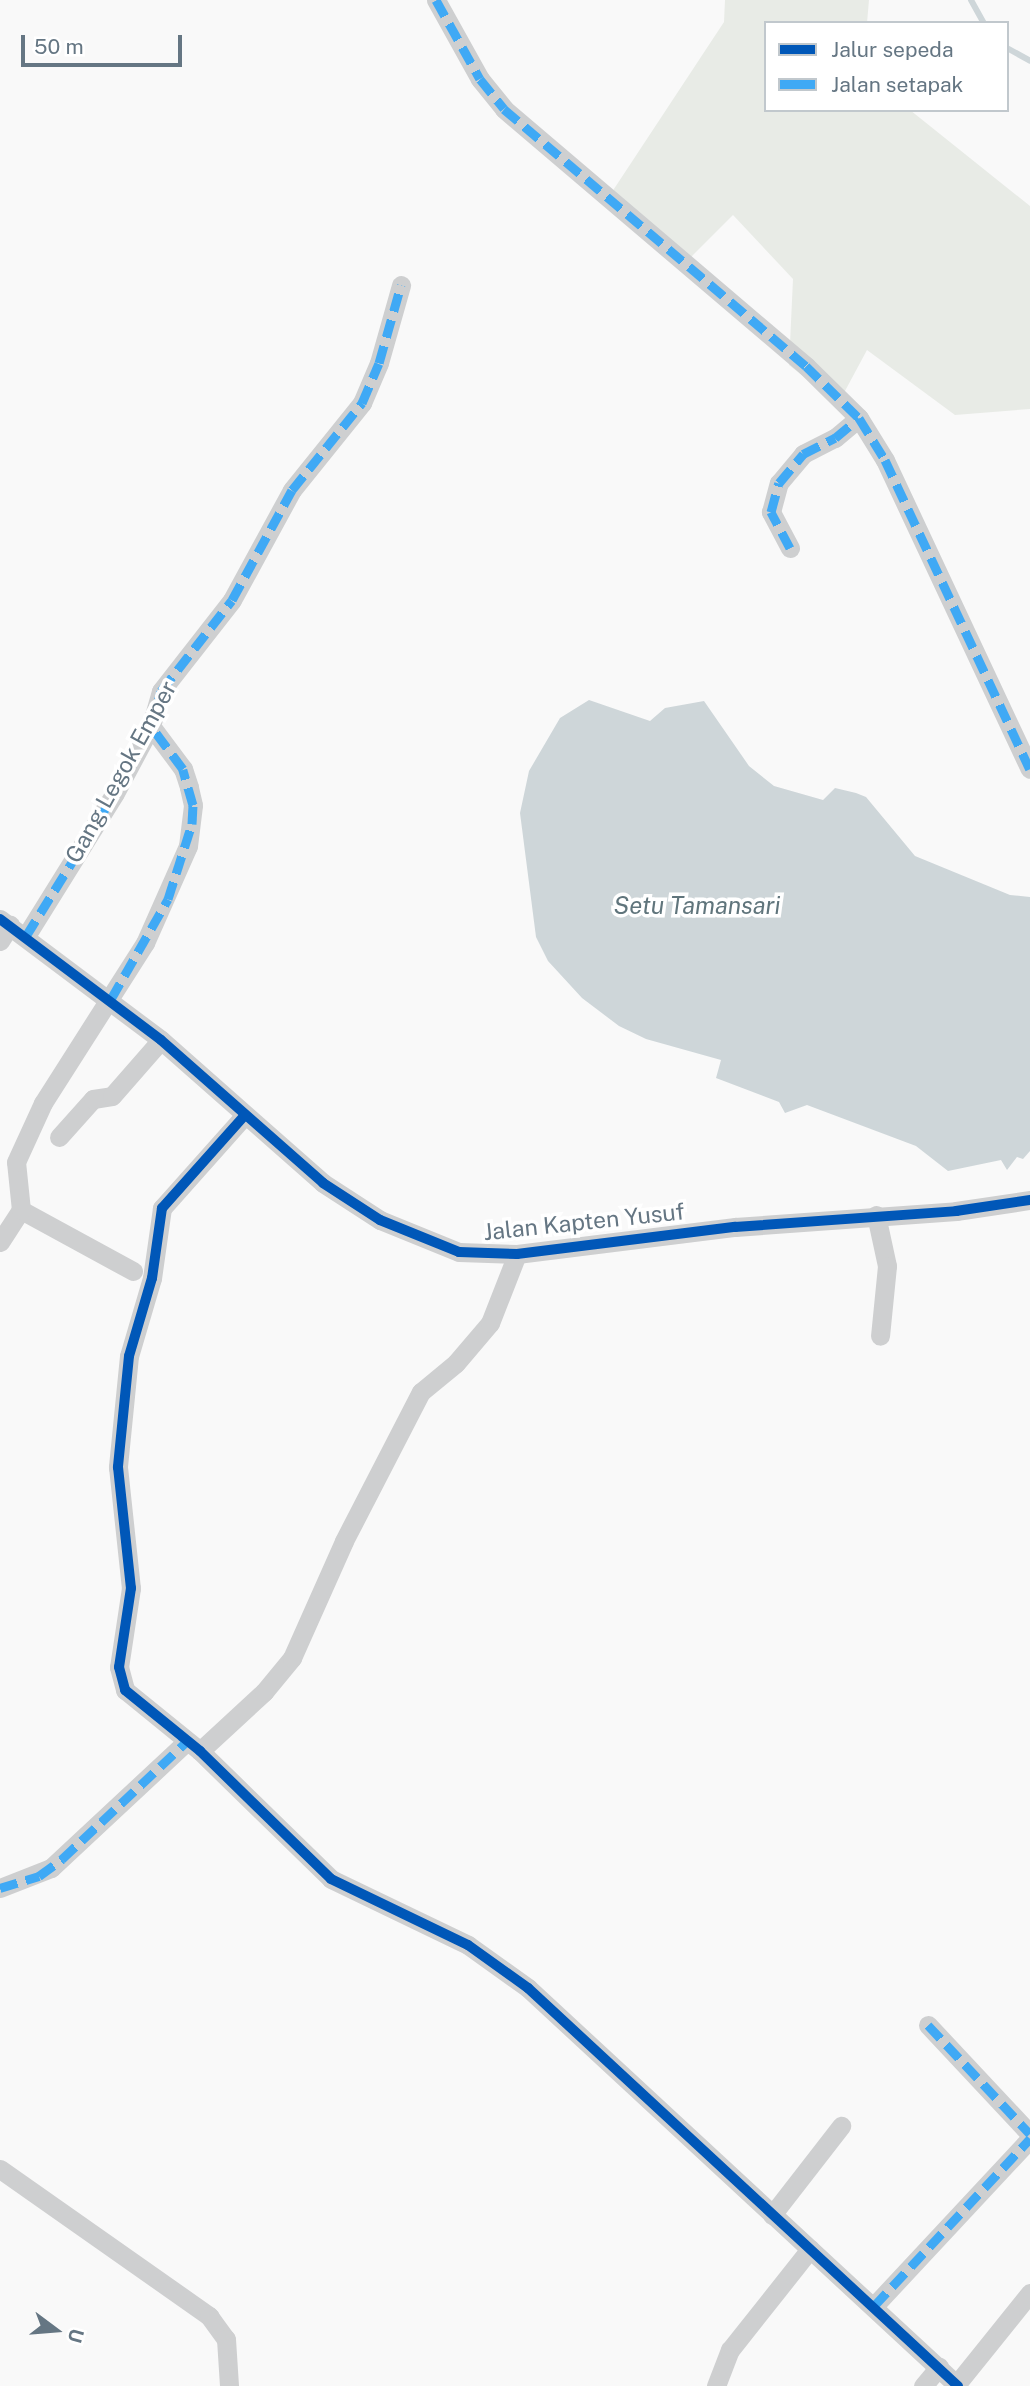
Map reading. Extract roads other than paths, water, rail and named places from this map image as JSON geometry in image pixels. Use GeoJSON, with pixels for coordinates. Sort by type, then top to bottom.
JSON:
{"type":"FeatureCollection","features":[{"type":"Feature","properties":{"kind":"street"},"geometry":{"type":"LineString","coordinates":[[436,0],[480,79],[504,109],[806,366],[859,418],[885,460],[1030,769]]}},
{"type":"Feature","properties":{"kind":"street","name":"Gang Legok Emper"},"geometry":{"type":"LineString","coordinates":[[9,930],[151,726],[161,691],[232,600],[292,490],[362,403],[379,363],[401,285]]}},
{"type":"Feature","properties":{"kind":"street"},"geometry":{"type":"LineString","coordinates":[[790,548],[771,512],[779,483],[803,454],[835,438],[859,418]]}},
{"type":"Feature","properties":{"kind":"street"},"geometry":{"type":"LineString","coordinates":[[0,1242],[21,1210],[16,1163],[25,1135],[111,999],[168,899],[192,824],[192,805],[183,769],[151,726]]}},
{"type":"Feature","properties":{"kind":"street","name":"Jalan Kapten Yusuf"},"geometry":{"type":"LineString","coordinates":[[9,930],[111,999],[323,1183],[380,1220],[459,1252],[517,1254],[735,1227],[1030,1200]]}},
{"type":"Feature","properties":{"kind":"street"},"geometry":{"type":"LineString","coordinates":[[59,1137],[93,1099],[112,1096],[161,1040]]}},
{"type":"Feature","properties":{"kind":"street"},"geometry":{"type":"LineString","coordinates":[[245,1115],[171,1194],[158,1218],[152,1278],[129,1356],[118,1467],[131,1588],[119,1678],[125,1690],[193,1746],[331,1879],[468,1945],[528,1988],[957,2385],[1030,2293]]}},
{"type":"Feature","properties":{"kind":"street"},"geometry":{"type":"LineString","coordinates":[[21,1210],[133,1271]]}},
{"type":"Feature","properties":{"kind":"street"},"geometry":{"type":"LineString","coordinates":[[876,1215],[887,1266],[880,1336]]}},
{"type":"Feature","properties":{"kind":"street"},"geometry":{"type":"LineString","coordinates":[[0,1888],[51,1868],[193,1746],[264,1692],[292,1658],[344,1541],[421,1392],[456,1363],[490,1323],[517,1254]]}},
{"type":"Feature","properties":{"kind":"street"},"geometry":{"type":"LineString","coordinates":[[874,2306],[1030,2136],[928,2025]]}},
{"type":"Feature","properties":{"kind":"street"},"geometry":{"type":"LineString","coordinates":[[772,2215],[841,2126]]}},
{"type":"Feature","properties":{"kind":"street"},"geometry":{"type":"LineString","coordinates":[[0,2169],[218,2325],[229,2352],[229,2386]]}},
{"type":"Feature","properties":{"kind":"street"},"geometry":{"type":"LineString","coordinates":[[716,2386],[730,2350],[810,2249]]}},
{"type":"Feature","properties":{"kind":"street"},"geometry":{"type":"LineString","coordinates":[[923,2386],[939,2367]]}},
{"type":"Feature","properties":{"kind":"water","name":"Setu Tamansari"},"geometry":{"type":"Polygon","coordinates":[[[589,700],[650,721],[665,708],[704,701],[749,766],[774,786],[823,800],[835,788],[866,797],[915,856],[1010,895],[1030,897],[1030,1151],[1023,1159],[1017,1157],[1007,1170],[1001,1160],[948,1171],[916,1146],[807,1105],[785,1113],[779,1102],[716,1078],[721,1060],[646,1039],[619,1026],[582,998],[548,961],[536,937],[520,813],[529,771],[560,718],[589,700]]]}},
{"type":"Feature","properties":{"kind":"waterway"},"geometry":{"type":"LineString","coordinates":[[971,0],[983,21]]}},
{"type":"Feature","properties":{"kind":"waterway"},"geometry":{"type":"LineString","coordinates":[[1009,49],[1030,61]]}}]}
